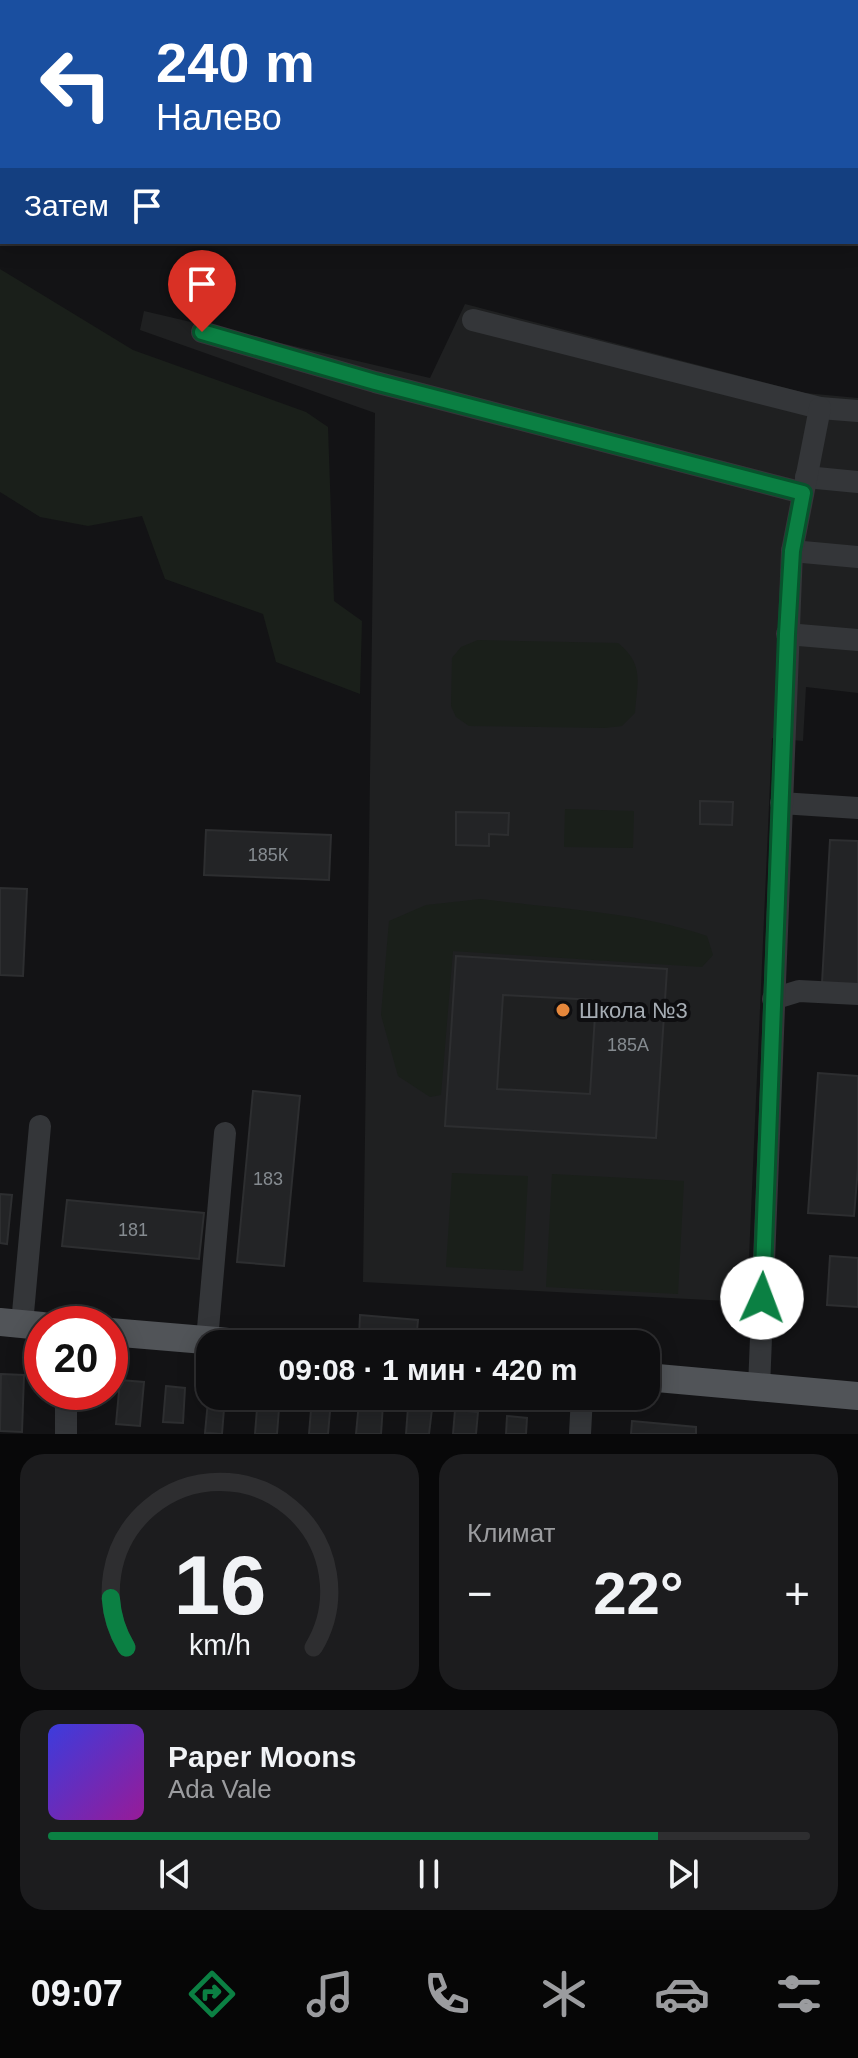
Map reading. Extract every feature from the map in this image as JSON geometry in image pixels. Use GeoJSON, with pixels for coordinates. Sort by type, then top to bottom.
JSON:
{"type":"FeatureCollection","features":[{"type":"Feature","properties":{"kind":"main road"},"geometry":{"type":"LineString","coordinates":[[128,1333],[196,1339]]}},
{"type":"Feature","properties":{"kind":"main road"},"geometry":{"type":"LineString","coordinates":[[660,1378],[858,1396]]}},
{"type":"Feature","properties":{"kind":"street"},"geometry":{"type":"LineString","coordinates":[[473,320],[820,408],[858,411]]}},
{"type":"Feature","properties":{"kind":"street"},"geometry":{"type":"LineString","coordinates":[[202,332],[375,382],[805,485],[858,482]]}},
{"type":"Feature","properties":{"kind":"street"},"geometry":{"type":"LineString","coordinates":[[759,1388],[792,551],[820,408]]}},
{"type":"Feature","properties":{"kind":"street"},"geometry":{"type":"LineString","coordinates":[[792,551],[858,557]]}},
{"type":"Feature","properties":{"kind":"street"},"geometry":{"type":"LineString","coordinates":[[787,634],[858,640]]}},
{"type":"Feature","properties":{"kind":"street"},"geometry":{"type":"LineString","coordinates":[[781,803],[858,808]]}},
{"type":"Feature","properties":{"kind":"street"},"geometry":{"type":"LineString","coordinates":[[773,999],[799,991],[858,994]]}},
{"type":"Feature","properties":{"kind":"street"},"geometry":{"type":"LineString","coordinates":[[21,1324],[40,1126]]}},
{"type":"Feature","properties":{"kind":"street"},"geometry":{"type":"LineString","coordinates":[[208,1330],[225,1133]]}},
{"type":"Feature","properties":{"kind":"street"},"geometry":{"type":"LineString","coordinates":[[66,1410],[66,1434]]}},
{"type":"Feature","properties":{"kind":"street"},"geometry":{"type":"LineString","coordinates":[[580,1434],[581,1410]]}},
{"type":"Feature","properties":{"kind":"shaded area"},"geometry":{"type":"Polygon","coordinates":[[[0,269],[133,350],[306,412],[328,427],[334,601],[362,621],[360,694],[276,662],[263,614],[165,579],[142,516],[88,526],[40,517],[0,492],[0,269]]]}},
{"type":"Feature","properties":{"kind":"shaded area","name":"Школа №3"},"geometry":{"type":"Polygon","coordinates":[[[465,304],[805,393],[858,398],[858,693],[806,687],[803,741],[772,738],[747,1302],[363,1282],[375,413],[140,330],[144,311],[430,378],[465,304]]]}},
{"type":"Feature","properties":{"kind":"shaded area"},"geometry":{"type":"Polygon","coordinates":[[[478,640],[618,643],[636,667],[635,713],[622,726],[605,728],[469,726],[456,717],[451,706],[452,658],[461,647],[478,640]]]}},
{"type":"Feature","properties":{"kind":"shaded area"},"geometry":{"type":"Polygon","coordinates":[[[565,809],[634,811],[633,848],[564,847],[565,809]]]}},
{"type":"Feature","properties":{"kind":"shaded area"},"geometry":{"type":"Polygon","coordinates":[[[481,899],[651,921],[707,936],[713,955],[702,967],[453,951],[441,1095],[430,1097],[398,1076],[381,1015],[389,921],[426,905],[481,899]]]}},
{"type":"Feature","properties":{"kind":"shaded area"},"geometry":{"type":"Polygon","coordinates":[[[452,1173],[528,1176],[523,1271],[446,1267],[452,1173]]]}},
{"type":"Feature","properties":{"kind":"shaded area"},"geometry":{"type":"Polygon","coordinates":[[[552,1174],[684,1181],[678,1294],[546,1287],[552,1174]]]}},
{"type":"Feature","properties":{"kind":"building"},"geometry":{"type":"Polygon","coordinates":[[[700,801],[733,802],[732,825],[700,824],[700,801]]]}},
{"type":"Feature","properties":{"kind":"building"},"geometry":{"type":"Polygon","coordinates":[[[456,812],[509,813],[508,835],[489,834],[489,846],[456,845],[456,812]]]}},
{"type":"Feature","properties":{"kind":"building"},"geometry":{"type":"Polygon","coordinates":[[[206,830],[331,835],[329,880],[204,875],[206,830]]]}},
{"type":"Feature","properties":{"kind":"building"},"geometry":{"type":"Polygon","coordinates":[[[830,840],[858,841],[858,985],[822,983],[830,840]]]}},
{"type":"Feature","properties":{"kind":"building"},"geometry":{"type":"Polygon","coordinates":[[[0,888],[27,889],[23,976],[0,975],[0,888]]]}},
{"type":"Feature","properties":{"kind":"building"},"geometry":{"type":"Polygon","coordinates":[[[456,956],[667,969],[656,1138],[445,1126],[456,956]],[[503,995],[497,1089],[590,1094],[596,1000],[503,995]]]}},
{"type":"Feature","properties":{"kind":"building"},"geometry":{"type":"Polygon","coordinates":[[[818,1073],[858,1076],[858,1167],[854,1216],[808,1213],[818,1073]]]}},
{"type":"Feature","properties":{"kind":"building"},"geometry":{"type":"Polygon","coordinates":[[[253,1091],[300,1096],[284,1266],[237,1262],[253,1091]]]}},
{"type":"Feature","properties":{"kind":"building"},"geometry":{"type":"Polygon","coordinates":[[[0,1194],[12,1195],[7,1244],[0,1243],[0,1194]]]}},
{"type":"Feature","properties":{"kind":"building"},"geometry":{"type":"Polygon","coordinates":[[[67,1200],[204,1213],[199,1259],[62,1246],[67,1200]]]}},
{"type":"Feature","properties":{"kind":"building"},"geometry":{"type":"Polygon","coordinates":[[[830,1256],[858,1258],[858,1307],[827,1305],[830,1256]]]}},
{"type":"Feature","properties":{"kind":"building"},"geometry":{"type":"Polygon","coordinates":[[[360,1315],[418,1320],[417,1330],[359,1330],[360,1315]]]}},
{"type":"Feature","properties":{"kind":"building"},"geometry":{"type":"Polygon","coordinates":[[[1,1374],[24,1375],[22,1432],[0,1431],[1,1374]]]}},
{"type":"Feature","properties":{"kind":"building"},"geometry":{"type":"Polygon","coordinates":[[[128,1381],[144,1382],[140,1426],[116,1424],[117,1410],[128,1410],[128,1381]]]}},
{"type":"Feature","properties":{"kind":"building"},"geometry":{"type":"Polygon","coordinates":[[[166,1386],[185,1388],[183,1423],[163,1422],[166,1386]]]}},
{"type":"Feature","properties":{"kind":"building"},"geometry":{"type":"Polygon","coordinates":[[[207,1410],[224,1410],[222,1434],[205,1433],[207,1410]]]}},
{"type":"Feature","properties":{"kind":"building"},"geometry":{"type":"Polygon","coordinates":[[[257,1410],[279,1410],[277,1434],[255,1434],[257,1410]]]}},
{"type":"Feature","properties":{"kind":"building"},"geometry":{"type":"Polygon","coordinates":[[[311,1410],[330,1410],[328,1434],[309,1434],[311,1410]]]}},
{"type":"Feature","properties":{"kind":"building"},"geometry":{"type":"Polygon","coordinates":[[[358,1410],[383,1410],[381,1434],[356,1434],[358,1410]]]}},
{"type":"Feature","properties":{"kind":"building"},"geometry":{"type":"Polygon","coordinates":[[[408,1410],[432,1410],[429,1434],[406,1434],[408,1410]]]}},
{"type":"Feature","properties":{"kind":"building"},"geometry":{"type":"Polygon","coordinates":[[[455,1410],[478,1412],[476,1434],[453,1434],[455,1410]]]}},
{"type":"Feature","properties":{"kind":"building"},"geometry":{"type":"Polygon","coordinates":[[[507,1416],[527,1418],[526,1434],[506,1434],[507,1416]]]}},
{"type":"Feature","properties":{"kind":"building"},"geometry":{"type":"Polygon","coordinates":[[[632,1421],[696,1427],[696,1434],[631,1434],[632,1421]]]}},
{"type":"Feature","properties":{"kind":"place","name":"Школа №3"},"geometry":{"type":"Point","coordinates":[563,1010]}},
{"type":"Feature","properties":{"kind":"route"},"geometry":{"type":"LineString","coordinates":[[202,332],[375,382],[803,493],[792,551],[787,634],[762,1298]]}}]}
